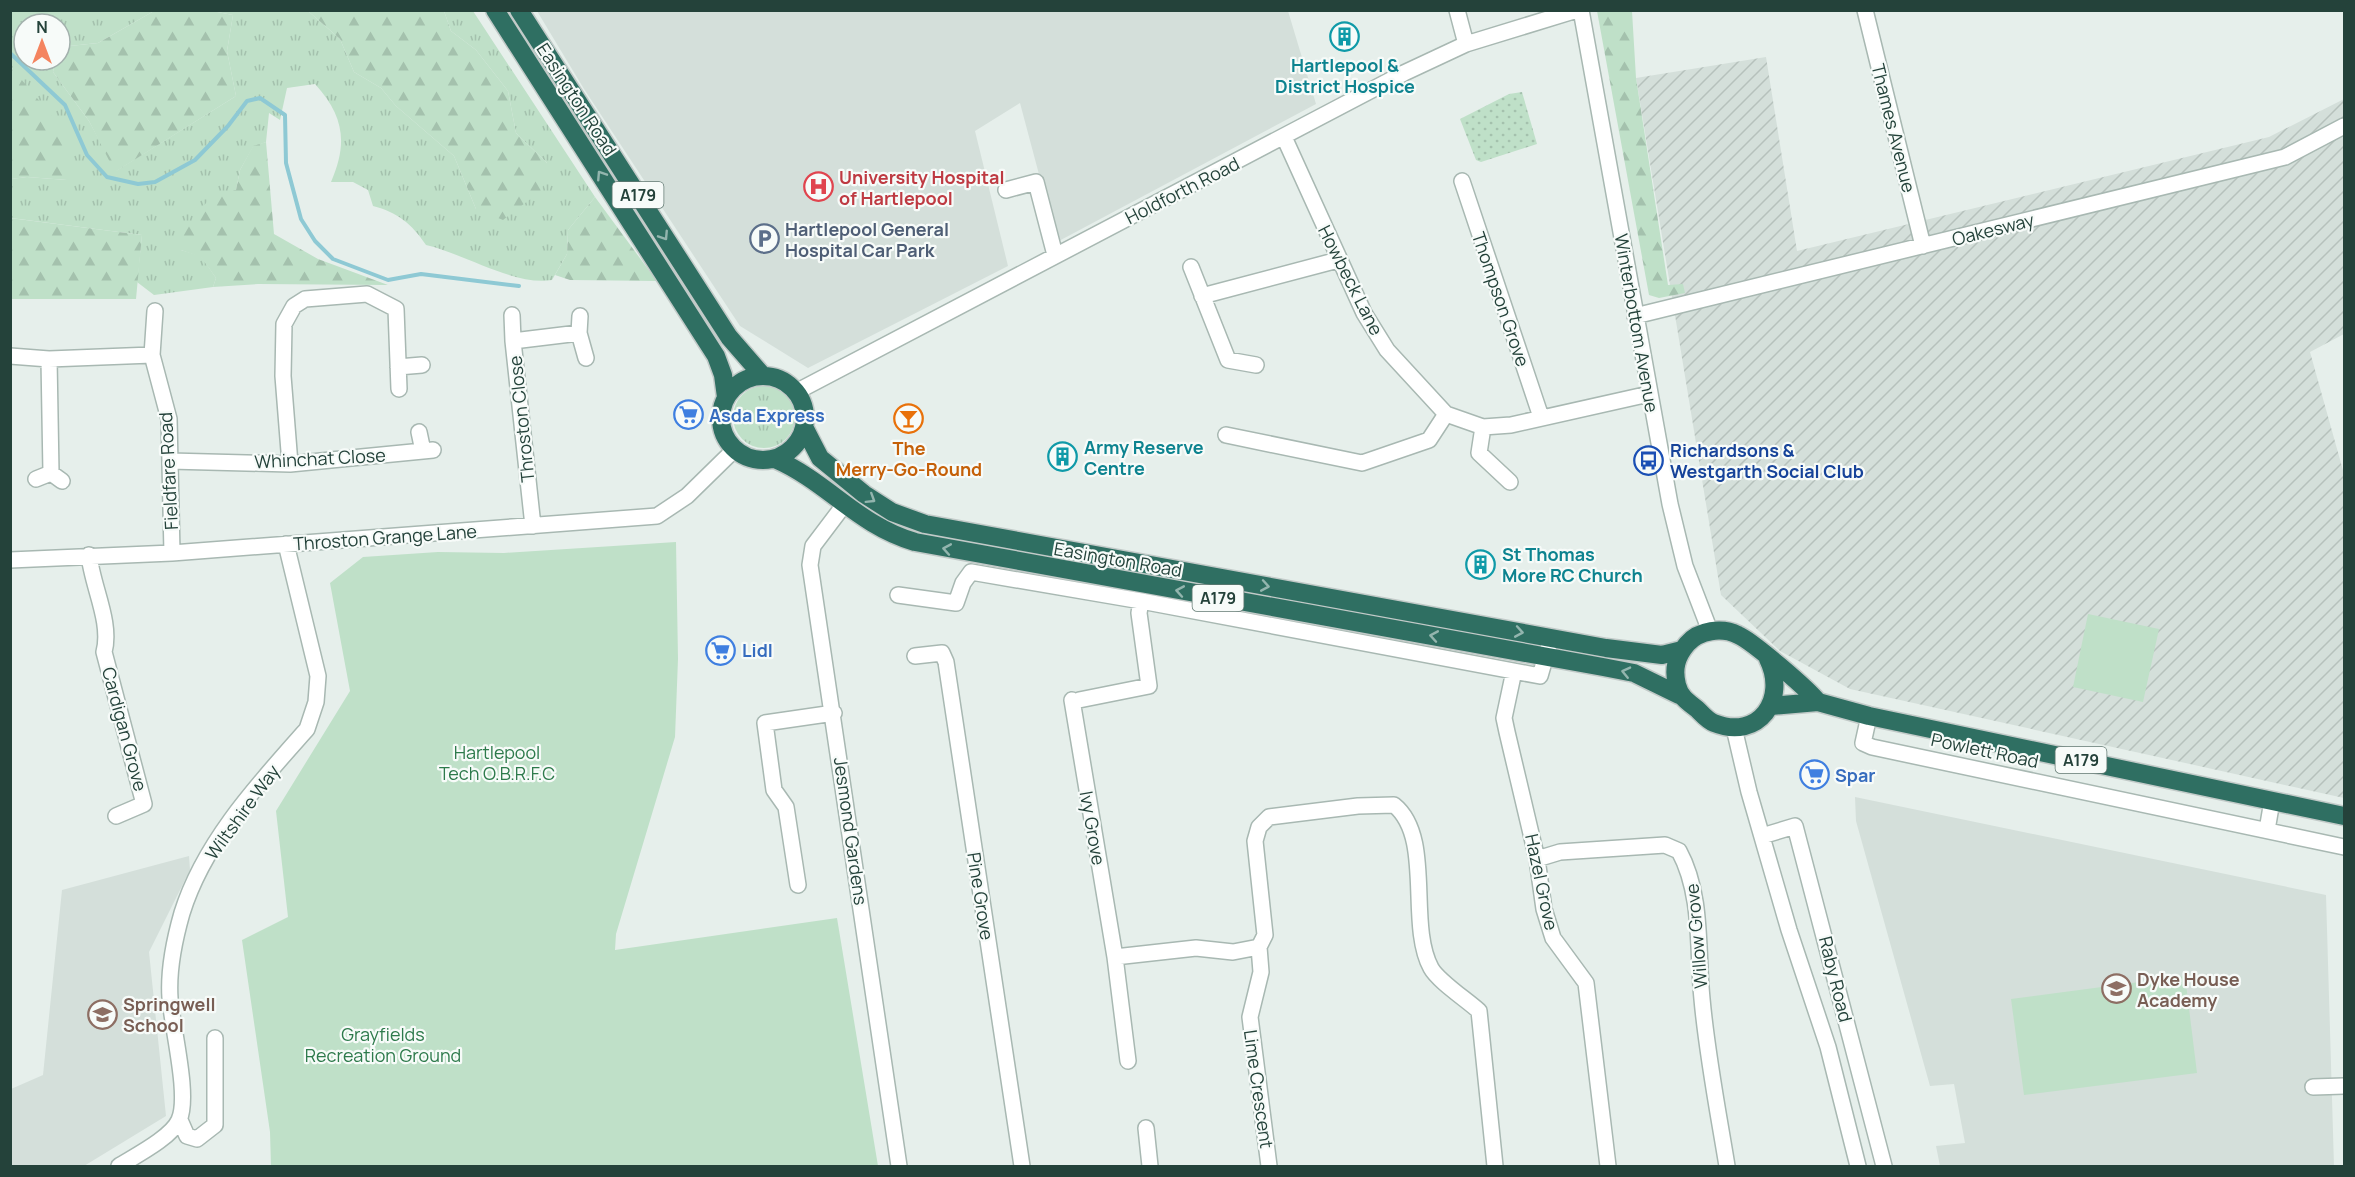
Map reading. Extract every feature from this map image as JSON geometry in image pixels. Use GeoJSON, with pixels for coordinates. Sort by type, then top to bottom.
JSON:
{"type":"FeatureCollection","features":[{"type":"Feature","properties":{"kind":"highway","name":"Easington Road"},"geometry":{"type":"LineString","coordinates":[[495,10],[716,356],[723,375],[726,397],[721,419],[722,430],[734,450],[746,457],[760,460],[775,459],[800,470],[844,506],[875,526],[897,537],[942,549],[1634,673],[1680,694]]}},
{"type":"Feature","properties":{"kind":"highway","name":"Easington Road"},"geometry":{"type":"LineString","coordinates":[[519,10],[729,337],[763,376],[775,378],[796,392],[802,403],[804,427],[820,458],[864,494],[892,512],[925,524],[1636,653],[1662,655],[1682,650]]}},
{"type":"Feature","properties":{"kind":"highway"},"geometry":{"type":"LineString","coordinates":[[726,397],[742,382],[763,376]]}},
{"type":"Feature","properties":{"kind":"highway"},"geometry":{"type":"LineString","coordinates":[[775,459],[788,452],[798,441],[804,427]]}},
{"type":"Feature","properties":{"kind":"highway"},"geometry":{"type":"LineString","coordinates":[[1109,579],[1114,558]]}},
{"type":"Feature","properties":{"kind":"highway"},"geometry":{"type":"LineString","coordinates":[[1710,631],[1738,635],[1808,689],[1818,702]]}},
{"type":"Feature","properties":{"kind":"highway","name":"A179"},"geometry":{"type":"LineString","coordinates":[[1682,650],[1691,639],[1710,631]]}},
{"type":"Feature","properties":{"kind":"highway"},"geometry":{"type":"LineString","coordinates":[[1680,694],[1675,677],[1676,661],[1682,650]]}},
{"type":"Feature","properties":{"kind":"highway"},"geometry":{"type":"LineString","coordinates":[[1734,728],[1755,722],[1771,706],[1776,686],[1775,673],[1768,659]]}},
{"type":"Feature","properties":{"kind":"highway","name":"A179"},"geometry":{"type":"LineString","coordinates":[[1680,694],[1712,723],[1734,728]]}},
{"type":"Feature","properties":{"kind":"highway","name":"Powlett Road"},"geometry":{"type":"LineString","coordinates":[[1771,706],[1818,702],[1869,716],[2344,816]]}},
{"type":"Feature","properties":{"kind":"street"},"geometry":{"type":"LineString","coordinates":[[1457,10],[1466,44]]}},
{"type":"Feature","properties":{"kind":"street","name":"Holdforth Road"},"geometry":{"type":"LineString","coordinates":[[796,392],[1404,73],[1466,44],[1579,10]]}},
{"type":"Feature","properties":{"kind":"street","name":"Winterbottom Avenue"},"geometry":{"type":"LineString","coordinates":[[1579,10],[1670,504],[1683,556],[1710,631]]}},
{"type":"Feature","properties":{"kind":"street","name":"Thames Avenue"},"geometry":{"type":"LineString","coordinates":[[1865,10],[1923,246]]}},
{"type":"Feature","properties":{"kind":"street","name":"Oakesway"},"geometry":{"type":"LineString","coordinates":[[1635,316],[2285,157],[2344,126]]}},
{"type":"Feature","properties":{"kind":"street","name":"Howbeck Lane"},"geometry":{"type":"LineString","coordinates":[[1284,137],[1364,313],[1387,350],[1446,414],[1483,427],[1511,425],[1649,394]]}},
{"type":"Feature","properties":{"kind":"street","name":"Thompson Grove"},"geometry":{"type":"LineString","coordinates":[[1462,181],[1541,417]]}},
{"type":"Feature","properties":{"kind":"street"},"geometry":{"type":"LineString","coordinates":[[1006,190],[1036,182],[1055,255]]}},
{"type":"Feature","properties":{"kind":"street"},"geometry":{"type":"LineString","coordinates":[[1203,296],[1338,260]]}},
{"type":"Feature","properties":{"kind":"street"},"geometry":{"type":"LineString","coordinates":[[1191,267],[1228,360],[1256,365]]}},
{"type":"Feature","properties":{"kind":"street"},"geometry":{"type":"LineString","coordinates":[[290,464],[283,376],[284,324],[294,306],[305,299],[368,294],[396,309],[399,389]]}},
{"type":"Feature","properties":{"kind":"street","name":"Fieldfare Road"},"geometry":{"type":"LineString","coordinates":[[155,311],[152,355],[169,419],[172,553]]}},
{"type":"Feature","properties":{"kind":"street"},"geometry":{"type":"LineString","coordinates":[[512,315],[513,341]]}},
{"type":"Feature","properties":{"kind":"street"},"geometry":{"type":"LineString","coordinates":[[580,316],[579,333],[586,358]]}},
{"type":"Feature","properties":{"kind":"street","name":"Throston Close"},"geometry":{"type":"LineString","coordinates":[[533,526],[513,341],[579,333]]}},
{"type":"Feature","properties":{"kind":"street"},"geometry":{"type":"LineString","coordinates":[[10,356],[49,359],[152,355]]}},
{"type":"Feature","properties":{"kind":"street"},"geometry":{"type":"LineString","coordinates":[[36,479],[57,477],[49,359]]}},
{"type":"Feature","properties":{"kind":"street"},"geometry":{"type":"LineString","coordinates":[[398,367],[422,365]]}},
{"type":"Feature","properties":{"kind":"street"},"geometry":{"type":"LineString","coordinates":[[1226,435],[1362,463],[1429,440],[1446,414]]}},
{"type":"Feature","properties":{"kind":"street"},"geometry":{"type":"LineString","coordinates":[[1483,427],[1479,453],[1510,482]]}},
{"type":"Feature","properties":{"kind":"street","name":"Whinchat Close"},"geometry":{"type":"LineString","coordinates":[[170,461],[290,464],[428,451],[419,432]]}},
{"type":"Feature","properties":{"kind":"street","name":"Throston Grange Lane"},"geometry":{"type":"LineString","coordinates":[[10,560],[172,553],[657,516],[687,496],[734,450]]}},
{"type":"Feature","properties":{"kind":"street","name":"Jesmond Gardens"},"geometry":{"type":"LineString","coordinates":[[844,506],[813,546],[810,565],[834,713],[898,1167]]}},
{"type":"Feature","properties":{"kind":"street"},"geometry":{"type":"LineString","coordinates":[[983,534],[979,566],[985,575]]}},
{"type":"Feature","properties":{"kind":"street","name":"Wiltshire Way"},"geometry":{"type":"LineString","coordinates":[[180,1120],[184,1100],[173,1036],[169,970],[183,910],[219,838],[307,729],[316,702],[316,666],[286,544]]}},
{"type":"Feature","properties":{"kind":"street","name":"Cardigan Grove"},"geometry":{"type":"LineString","coordinates":[[89,555],[91,574],[108,638],[104,652],[144,804],[116,816]]}},
{"type":"Feature","properties":{"kind":"street"},"geometry":{"type":"LineString","coordinates":[[898,595],[956,603],[963,583],[971,572],[985,575]]}},
{"type":"Feature","properties":{"kind":"street","name":"Easington Road"},"geometry":{"type":"LineString","coordinates":[[985,575],[1142,601],[1540,676],[1547,657]]}},
{"type":"Feature","properties":{"kind":"street","name":"Ivy Grove"},"geometry":{"type":"LineString","coordinates":[[1128,1061],[1115,957],[1075,700],[1156,685],[1139,613],[1142,601]]}},
{"type":"Feature","properties":{"kind":"street"},"geometry":{"type":"LineString","coordinates":[[1547,657],[1551,638]]}},
{"type":"Feature","properties":{"kind":"street","name":"Pine Grove"},"geometry":{"type":"LineString","coordinates":[[915,656],[942,653],[946,662],[1022,1167]]}},
{"type":"Feature","properties":{"kind":"street","name":"Hazel Grove"},"geometry":{"type":"LineString","coordinates":[[1514,671],[1504,718],[1537,859],[1544,909],[1553,938],[1586,983],[1608,1167]]}},
{"type":"Feature","properties":{"kind":"street"},"geometry":{"type":"LineString","coordinates":[[798,885],[786,807],[774,790],[765,723],[834,713]]}},
{"type":"Feature","properties":{"kind":"street","name":"Powlett Road"},"geometry":{"type":"LineString","coordinates":[[1869,716],[1863,742],[1872,747],[2344,847]]}},
{"type":"Feature","properties":{"kind":"street","name":"Raby Road"},"geometry":{"type":"LineString","coordinates":[[1734,728],[1789,930],[1828,1047],[1857,1166]]}},
{"type":"Feature","properties":{"kind":"street"},"geometry":{"type":"LineString","coordinates":[[2267,831],[2272,801]]}},
{"type":"Feature","properties":{"kind":"street","name":"Lime Crescent"},"geometry":{"type":"LineString","coordinates":[[1269,1167],[1250,1017],[1261,972],[1259,947],[1265,935],[1255,841],[1259,827],[1269,817],[1394,805],[1405,814],[1411,828],[1418,875],[1421,932],[1431,969],[1479,1011],[1495,1167]]}},
{"type":"Feature","properties":{"kind":"street","name":"Raby Road"},"geometry":{"type":"LineString","coordinates":[[1762,836],[1795,826],[1884,1167]]}},
{"type":"Feature","properties":{"kind":"street","name":"Willow Grove"},"geometry":{"type":"LineString","coordinates":[[1537,859],[1560,852],[1665,845],[1680,851],[1690,870],[1702,1001],[1727,1167]]}},
{"type":"Feature","properties":{"kind":"street"},"geometry":{"type":"LineString","coordinates":[[1115,957],[1196,948],[1233,952],[1259,947]]}},
{"type":"Feature","properties":{"kind":"street"},"geometry":{"type":"LineString","coordinates":[[180,1120],[187,1136],[197,1139],[215,1125],[215,1038]]}},
{"type":"Feature","properties":{"kind":"street"},"geometry":{"type":"LineString","coordinates":[[2313,1087],[2344,1086]]}},
{"type":"Feature","properties":{"kind":"street"},"geometry":{"type":"LineString","coordinates":[[119,1167],[172,1131],[180,1120]]}},
{"type":"Feature","properties":{"kind":"street"},"geometry":{"type":"LineString","coordinates":[[1146,1128],[1150,1167]]}},
{"type":"Feature","properties":{"kind":"shaded area","name":"University Hospital of Hartlepool"},"geometry":{"type":"Polygon","coordinates":[[[537,11],[1288,11],[1316,104],[1057,242],[1020,103],[975,131],[1008,266],[808,368],[740,326],[584,89],[537,11]]]}},
{"type":"Feature","properties":{"kind":"shaded area"},"geometry":{"type":"Polygon","coordinates":[[[1766,57],[1797,251],[2269,137],[2344,99],[2344,334],[2310,352],[2344,474],[2344,798],[1850,689],[1780,651],[1721,595],[1636,78],[1766,57]]]}},
{"type":"Feature","properties":{"kind":"shaded area","name":"Dyke House Academy"},"geometry":{"type":"Polygon","coordinates":[[[1855,797],[2326,895],[2334,1166],[1940,1166],[1936,1146],[1965,1143],[1954,1084],[1930,1086],[1856,821],[1855,797]]]}},
{"type":"Feature","properties":{"kind":"shaded area","name":"Springwell School"},"geometry":{"type":"Polygon","coordinates":[[[189,856],[190,870],[149,952],[166,1116],[84,1166],[11,1166],[11,1089],[43,1075],[62,890],[189,856]]]}},
{"type":"Feature","properties":{"kind":"green space"},"geometry":{"type":"Polygon","coordinates":[[[11,11],[154,11],[98,43],[72,46],[72,12],[12,12],[12,68],[11,11]]]}},
{"type":"Feature","properties":{"kind":"green space"},"geometry":{"type":"Polygon","coordinates":[[[154,11],[212,11],[233,15],[227,51],[236,96],[115,172],[89,121],[53,72],[72,72],[72,46],[98,43],[154,11]]]}},
{"type":"Feature","properties":{"kind":"green space"},"geometry":{"type":"Polygon","coordinates":[[[212,11],[308,11],[340,39],[354,72],[381,88],[396,106],[454,156],[476,209],[547,163],[516,133],[508,91],[476,50],[451,31],[444,11],[473,11],[595,197],[568,230],[567,254],[552,280],[537,281],[506,274],[426,245],[403,220],[373,206],[368,190],[353,182],[331,182],[340,155],[341,142],[340,130],[332,107],[315,84],[287,88],[280,120],[269,113],[266,142],[253,147],[240,170],[236,190],[181,250],[201,256],[216,278],[213,287],[154,295],[137,282],[142,235],[11,218],[11,179],[27,177],[67,180],[14,72],[53,72],[89,121],[116,171],[236,96],[227,51],[233,15],[212,11]]]}},
{"type":"Feature","properties":{"kind":"green space"},"geometry":{"type":"Polygon","coordinates":[[[308,11],[444,11],[451,31],[476,50],[508,91],[516,133],[547,163],[542,190],[503,220],[476,209],[454,156],[396,106],[381,88],[354,72],[340,39],[308,11]]]}},
{"type":"Feature","properties":{"kind":"green space"},"geometry":{"type":"Polygon","coordinates":[[[1597,11],[1632,11],[1636,78],[1668,285],[1683,284],[1685,293],[1659,298],[1649,295],[1597,11]]]}},
{"type":"Feature","properties":{"kind":"green space"},"geometry":{"type":"Polygon","coordinates":[[[10,66],[12,72],[15,72],[69,136],[67,180],[27,177],[11,179],[10,66]]]}},
{"type":"Feature","properties":{"kind":"green space"},"geometry":{"type":"Polygon","coordinates":[[[1522,92],[1537,144],[1481,162],[1476,160],[1460,119],[1509,94],[1522,92]]]}},
{"type":"Feature","properties":{"kind":"green space"},"geometry":{"type":"Polygon","coordinates":[[[266,142],[274,234],[318,259],[388,285],[258,284],[213,287],[216,278],[201,257],[181,250],[175,242],[214,193],[236,190],[240,170],[253,146],[266,142]]]}},
{"type":"Feature","properties":{"kind":"green space"},"geometry":{"type":"Polygon","coordinates":[[[595,197],[656,281],[570,280],[555,275],[567,254],[568,230],[595,197]]]}},
{"type":"Feature","properties":{"kind":"green space"},"geometry":{"type":"Polygon","coordinates":[[[10,218],[142,235],[136,299],[11,299],[10,218]]]}},
{"type":"Feature","properties":{"kind":"green space"},"geometry":{"type":"Polygon","coordinates":[[[764,386],[776,388],[786,395],[793,405],[795,417],[793,429],[786,439],[776,446],[764,448],[752,446],[742,439],[735,429],[733,417],[735,405],[742,395],[752,388],[764,386]]]}},
{"type":"Feature","properties":{"kind":"green space"},"geometry":{"type":"Polygon","coordinates":[[[676,542],[678,659],[675,737],[616,934],[615,950],[837,918],[878,1166],[271,1166],[270,1132],[242,940],[288,917],[276,811],[350,691],[330,583],[363,557],[438,552],[504,553],[676,542]]]}},
{"type":"Feature","properties":{"kind":"green space"},"geometry":{"type":"Polygon","coordinates":[[[2088,614],[2159,629],[2143,702],[2073,687],[2088,614]]]}},
{"type":"Feature","properties":{"kind":"green space"},"geometry":{"type":"Polygon","coordinates":[[[2185,976],[2197,1073],[2024,1095],[2011,999],[2185,976]]]}},
{"type":"Feature","properties":{"kind":"waterway"},"geometry":{"type":"LineString","coordinates":[[10,53],[65,105],[87,155],[107,177],[138,184],[155,182],[195,160],[228,126],[247,101],[260,98],[285,115],[286,163],[301,219],[315,241],[333,259],[388,280],[421,274],[519,286]]}},
{"type":"Feature","properties":{"kind":"place","name":"Hartlepool & District Hospice"},"geometry":{"type":"Point","coordinates":[1345,36]}},
{"type":"Feature","properties":{"kind":"place","name":"University Hospital of Hartlepool"},"geometry":{"type":"Point","coordinates":[818,187]}},
{"type":"Feature","properties":{"kind":"place","name":"Hartlepool General Hospital Car Park"},"geometry":{"type":"Point","coordinates":[764,239]}},
{"type":"Feature","properties":{"kind":"place","name":"Asda Express"},"geometry":{"type":"Point","coordinates":[688,415]}},
{"type":"Feature","properties":{"kind":"place","name":"The Merry-Go-Round"},"geometry":{"type":"Point","coordinates":[909,419]}},
{"type":"Feature","properties":{"kind":"place","name":"Army Reserve Centre"},"geometry":{"type":"Point","coordinates":[1063,457]}},
{"type":"Feature","properties":{"kind":"place","name":"Richardsons & Westgarth Social Club"},"geometry":{"type":"Point","coordinates":[1649,460]}},
{"type":"Feature","properties":{"kind":"place","name":"St Thomas More RC Church"},"geometry":{"type":"Point","coordinates":[1481,564]}},
{"type":"Feature","properties":{"kind":"place","name":"Lidl"},"geometry":{"type":"Point","coordinates":[721,650]}},
{"type":"Feature","properties":{"kind":"place","name":"Spar"},"geometry":{"type":"Point","coordinates":[1814,775]}},
{"type":"Feature","properties":{"kind":"place","name":"Dyke House Academy"},"geometry":{"type":"Point","coordinates":[2116,989]}},
{"type":"Feature","properties":{"kind":"place","name":"Springwell School"},"geometry":{"type":"Point","coordinates":[102,1014]}},
{"type":"Feature","properties":{"kind":"park label","name":"Hartlepool Tech O.B.R.F.C"},"geometry":{"type":"Point","coordinates":[497,762]}},
{"type":"Feature","properties":{"kind":"park label","name":"Grayfields Recreation Ground"},"geometry":{"type":"Point","coordinates":[383,1044]}}]}
